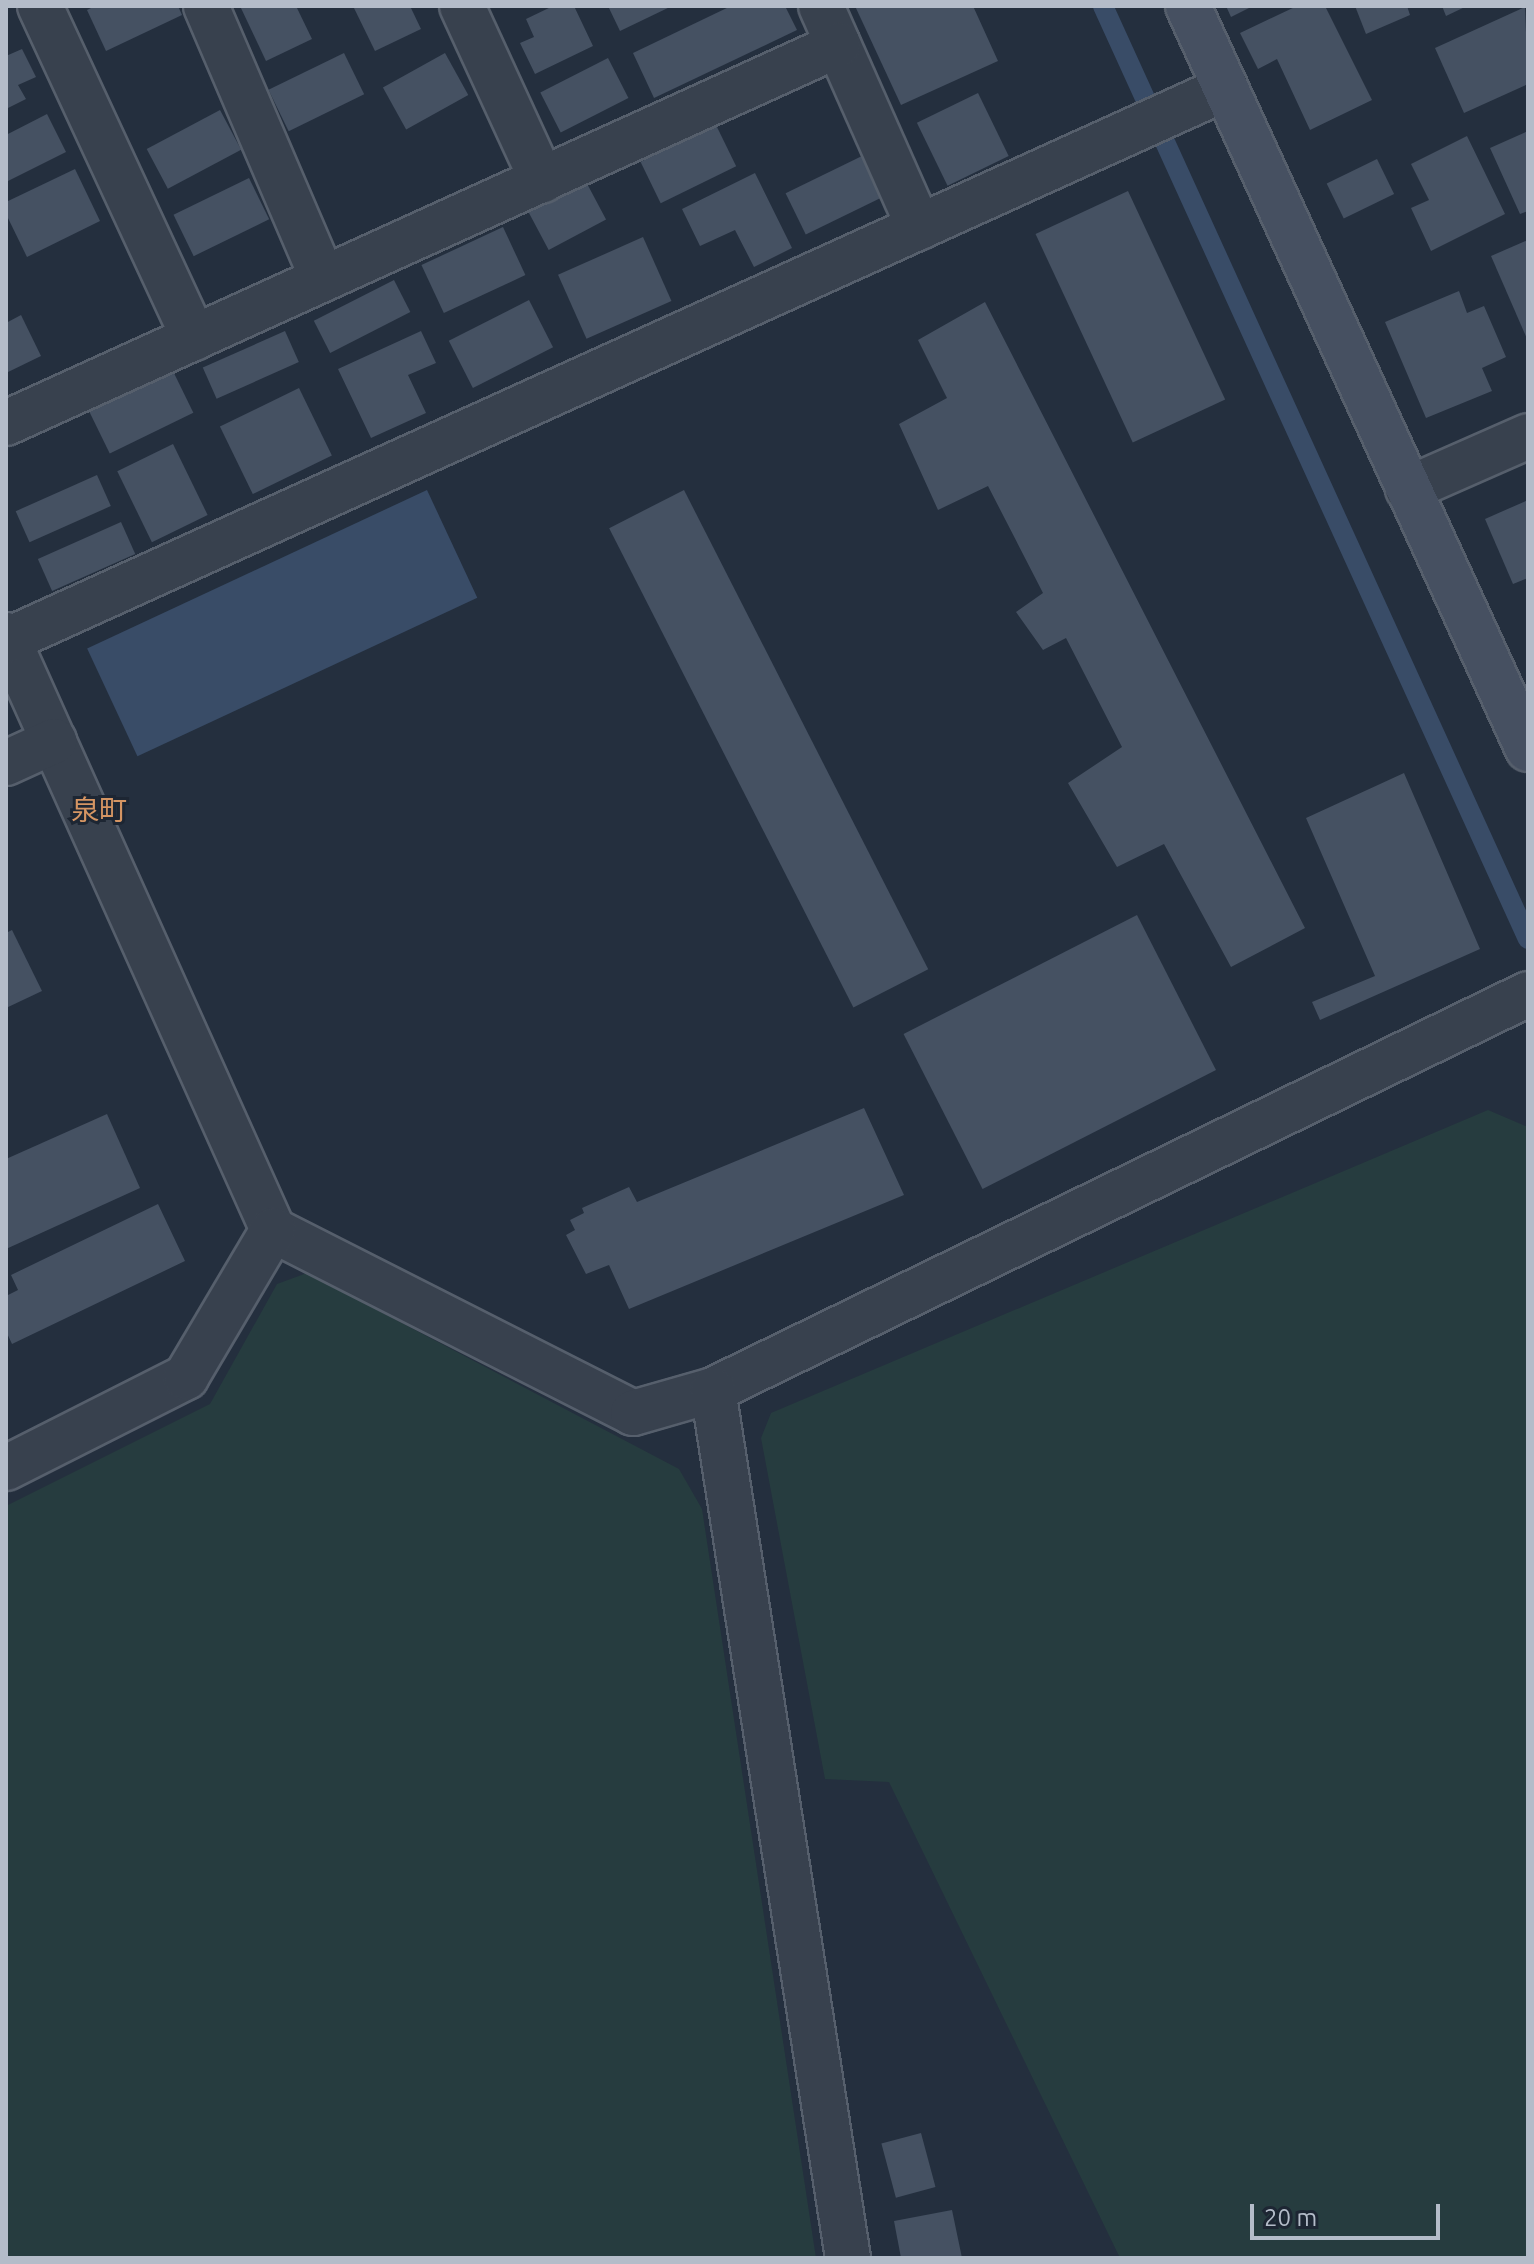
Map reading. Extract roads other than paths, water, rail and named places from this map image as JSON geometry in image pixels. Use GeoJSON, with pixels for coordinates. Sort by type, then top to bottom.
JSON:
{"type":"FeatureCollection","features":[{"type":"Feature","properties":{"kind":"street"},"geometry":{"type":"LineString","coordinates":[[40,6],[194,338]]}},
{"type":"Feature","properties":{"kind":"street"},"geometry":{"type":"LineString","coordinates":[[206,6],[323,279]]}},
{"type":"Feature","properties":{"kind":"street"},"geometry":{"type":"LineString","coordinates":[[462,6],[542,180]]}},
{"type":"Feature","properties":{"kind":"street"},"geometry":{"type":"LineString","coordinates":[[821,6],[919,227]]}},
{"type":"Feature","properties":{"kind":"street"},"geometry":{"type":"LineString","coordinates":[[1188,6],[1528,749]]}},
{"type":"Feature","properties":{"kind":"street"},"geometry":{"type":"LineString","coordinates":[[6,423],[838,45]]}},
{"type":"Feature","properties":{"kind":"street"},"geometry":{"type":"LineString","coordinates":[[1226,88],[7,638],[273,1230],[633,1413],[713,1390],[1528,994]]}},
{"type":"Feature","properties":{"kind":"street"},"geometry":{"type":"LineString","coordinates":[[1408,489],[1528,436]]}},
{"type":"Feature","properties":{"kind":"street"},"geometry":{"type":"LineString","coordinates":[[6,763],[54,741]]}},
{"type":"Feature","properties":{"kind":"street"},"geometry":{"type":"LineString","coordinates":[[6,1468],[186,1377],[273,1230]]}},
{"type":"Feature","properties":{"kind":"street"},"geometry":{"type":"LineString","coordinates":[[713,1390],[848,2258]]}},
{"type":"Feature","properties":{"kind":"water"},"geometry":{"type":"Polygon","coordinates":[[[427,490],[477,598],[137,756],[87,648],[427,490]]]}},
{"type":"Feature","properties":{"kind":"waterway"},"geometry":{"type":"LineString","coordinates":[[1103,6],[1528,939]]}},
{"type":"Feature","properties":{"kind":"district","name":"泉町"},"geometry":{"type":"Point","coordinates":[99,810]}}]}
